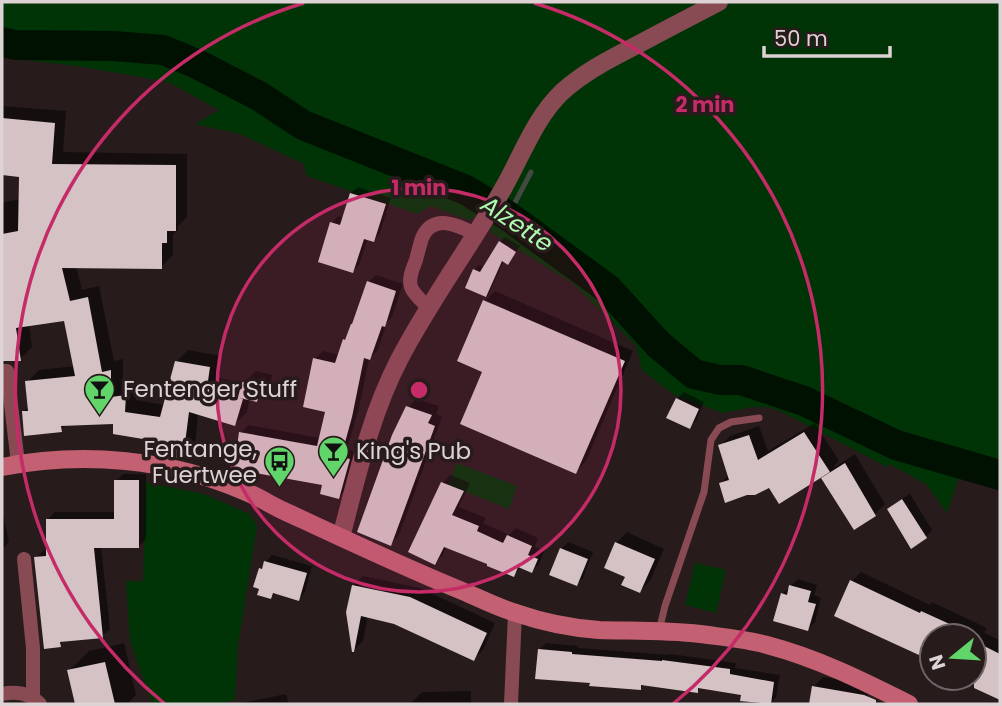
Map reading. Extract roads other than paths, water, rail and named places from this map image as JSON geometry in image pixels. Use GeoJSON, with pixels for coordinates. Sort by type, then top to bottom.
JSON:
{"type":"FeatureCollection","features":[{"type":"Feature","properties":{"kind":"main road"},"geometry":{"type":"LineString","coordinates":[[10,465],[75,458],[115,459],[153,464],[202,477],[245,491],[429,578],[515,613],[556,624],[597,629],[698,634],[766,644],[860,679],[909,704]]}},
{"type":"Feature","properties":{"kind":"street"},"geometry":{"type":"LineString","coordinates":[[341,537],[364,449],[398,361],[504,187],[546,110],[579,78],[719,2]]}},
{"type":"Feature","properties":{"kind":"street"},"geometry":{"type":"LineString","coordinates":[[429,308],[412,290],[409,281],[423,235],[439,223],[448,222],[477,231]]}},
{"type":"Feature","properties":{"kind":"street"},"geometry":{"type":"LineString","coordinates":[[2,371],[7,371],[10,465]]}},
{"type":"Feature","properties":{"kind":"street"},"geometry":{"type":"LineString","coordinates":[[2,694],[13,692],[37,701],[24,559]]}},
{"type":"Feature","properties":{"kind":"street"},"geometry":{"type":"LineString","coordinates":[[511,704],[515,613]]}},
{"type":"Feature","properties":{"kind":"lane"},"geometry":{"type":"LineString","coordinates":[[659,631],[704,492],[712,440],[719,428],[731,422],[759,418]]}},
{"type":"Feature","properties":{"kind":"waterway","name":"Alzette"},"geometry":{"type":"LineString","coordinates":[[2,42],[15,45],[114,46],[163,50],[197,64],[259,96],[303,125],[466,190],[508,216],[608,289],[659,345],[694,374],[720,380],[741,380],[804,401],[896,445],[1000,475]]}},
{"type":"Feature","properties":{"kind":"waterway"},"geometry":{"type":"LineString","coordinates":[[508,216],[531,172]]}},
{"type":"Feature","properties":{"kind":"place","name":"Fentenger Stuff"},"geometry":{"type":"Point","coordinates":[100,416]}},
{"type":"Feature","properties":{"kind":"place","name":"King's Pub"},"geometry":{"type":"Point","coordinates":[333,478]}},
{"type":"Feature","properties":{"kind":"place","name":"Fentange, Fuertwee"},"geometry":{"type":"Point","coordinates":[280,489]}}]}
